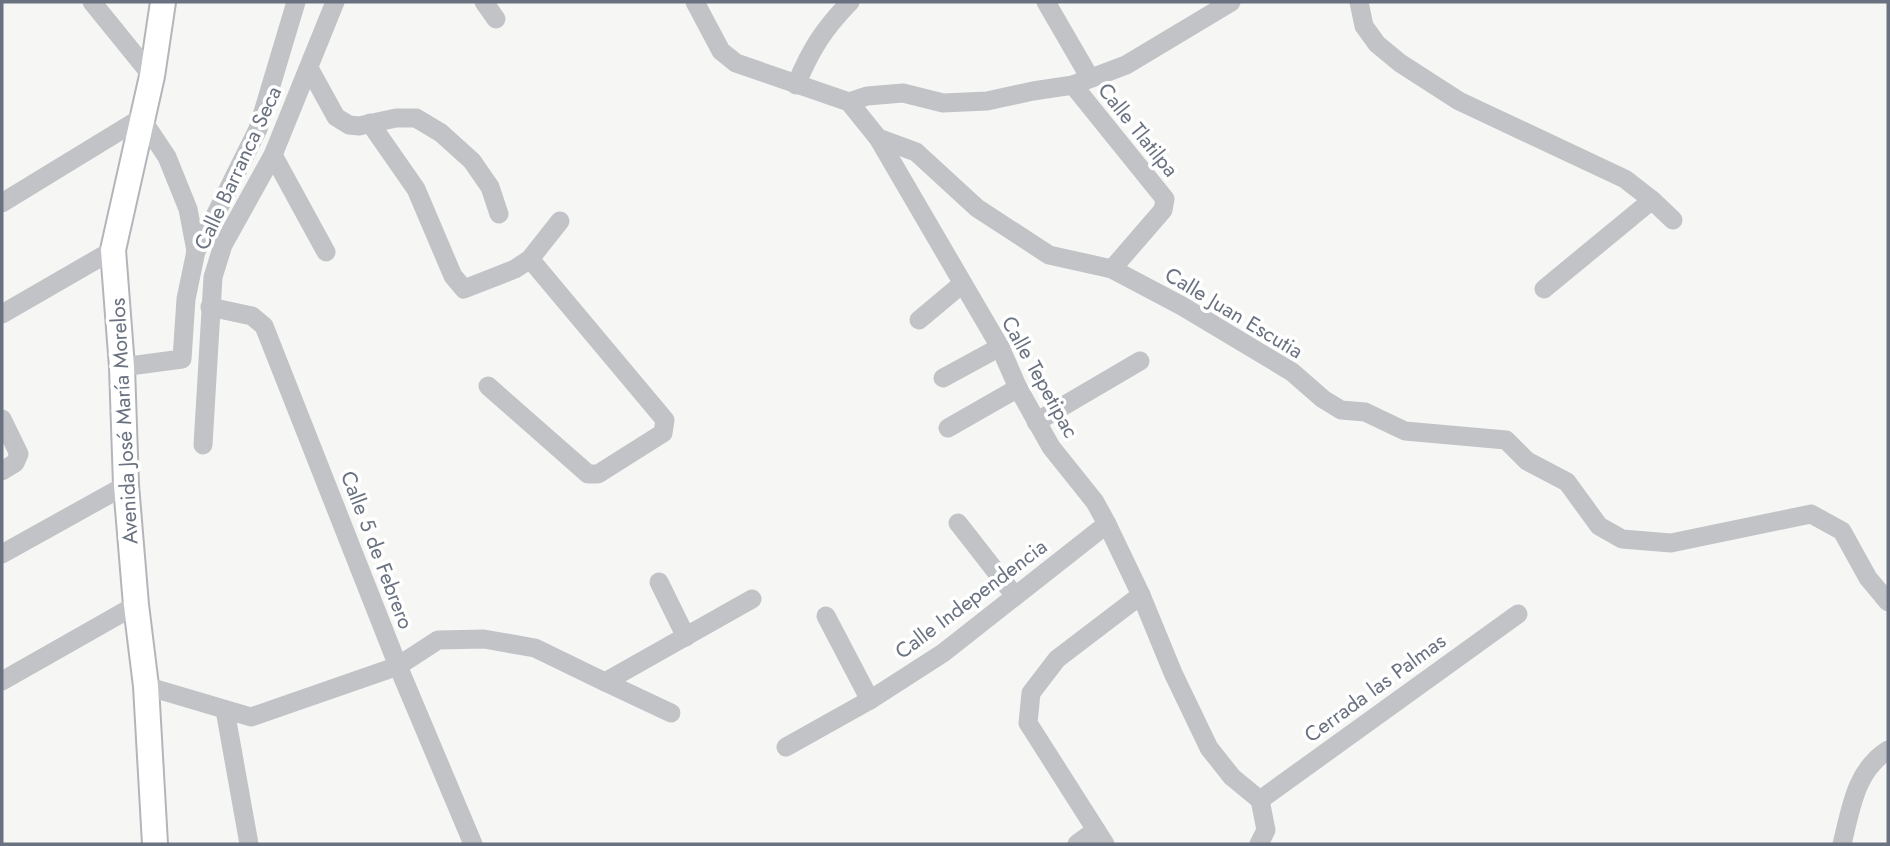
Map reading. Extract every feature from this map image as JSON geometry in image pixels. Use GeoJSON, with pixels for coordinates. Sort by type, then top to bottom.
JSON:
{"type":"FeatureCollection","features":[{"type":"Feature","properties":{"kind":"main road","name":"Avenida José María Morelos"},"geometry":{"type":"LineString","coordinates":[[155,844],[146,686],[136,605],[127,485],[113,250],[152,76],[163,2]]}},
{"type":"Feature","properties":{"kind":"street"},"geometry":{"type":"LineString","coordinates":[[92,2],[152,76]]}},
{"type":"Feature","properties":{"kind":"street"},"geometry":{"type":"LineString","coordinates":[[195,251],[258,129],[296,2]]}},
{"type":"Feature","properties":{"kind":"street"},"geometry":{"type":"LineString","coordinates":[[484,2],[496,19]]}},
{"type":"Feature","properties":{"kind":"street"},"geometry":{"type":"LineString","coordinates":[[796,85],[811,51],[828,25],[850,2]]}},
{"type":"Feature","properties":{"kind":"street"},"geometry":{"type":"LineString","coordinates":[[1046,2],[1082,82]]}},
{"type":"Feature","properties":{"kind":"street","name":"Calle Tlatilpa"},"geometry":{"type":"LineString","coordinates":[[849,102],[867,96],[903,93],[943,103],[987,101],[1082,82],[1126,65],[1231,2]]}},
{"type":"Feature","properties":{"kind":"street"},"geometry":{"type":"LineString","coordinates":[[1359,2],[1364,26],[1377,44],[1400,63],[1459,101],[1625,179],[1673,220]]}},
{"type":"Feature","properties":{"kind":"street"},"geometry":{"type":"LineString","coordinates":[[699,3],[721,51],[736,63],[849,102]]}},
{"type":"Feature","properties":{"kind":"street","name":"Calle Barranca Seca"},"geometry":{"type":"LineString","coordinates":[[203,445],[212,277],[223,245],[273,155],[309,68],[328,5]]}},
{"type":"Feature","properties":{"kind":"street"},"geometry":{"type":"LineString","coordinates":[[309,68],[336,117],[349,125],[416,118],[441,133],[472,161],[490,187],[499,214]]}},
{"type":"Feature","properties":{"kind":"street","name":"Calle Tlatilpa"},"geometry":{"type":"LineString","coordinates":[[1082,82],[1165,199],[1163,210],[1112,269]]}},
{"type":"Feature","properties":{"kind":"street","name":"Calle Tepetipac"},"geometry":{"type":"LineString","coordinates":[[849,102],[878,138],[1000,347],[1018,388],[1051,447],[1095,502],[1141,595],[1173,673],[1209,748],[1232,777],[1260,800]]}},
{"type":"Feature","properties":{"kind":"street"},"geometry":{"type":"LineString","coordinates":[[2,202],[141,118],[167,157],[188,209],[195,251],[184,319],[182,359],[122,367]]}},
{"type":"Feature","properties":{"kind":"street"},"geometry":{"type":"LineString","coordinates":[[370,123],[416,189],[453,276],[464,289],[515,269],[530,259],[560,221]]}},
{"type":"Feature","properties":{"kind":"street","name":"Calle Juan Escutia"},"geometry":{"type":"LineString","coordinates":[[878,138],[916,152],[977,208],[1049,256],[1112,269],[1182,306],[1292,372],[1323,399],[1341,410],[1365,412],[1405,431],[1506,440],[1527,461],[1567,482],[1599,526],[1622,539],[1671,543],[1811,514],[1842,531],[1868,578],[1888,602]]}},
{"type":"Feature","properties":{"kind":"street"},"geometry":{"type":"LineString","coordinates":[[273,155],[326,252]]}},
{"type":"Feature","properties":{"kind":"street"},"geometry":{"type":"LineString","coordinates":[[1544,289],[1652,200]]}},
{"type":"Feature","properties":{"kind":"street"},"geometry":{"type":"LineString","coordinates":[[2,314],[113,250]]}},
{"type":"Feature","properties":{"kind":"street"},"geometry":{"type":"LineString","coordinates":[[488,386],[588,474],[598,474],[663,433],[665,420],[530,259]]}},
{"type":"Feature","properties":{"kind":"street"},"geometry":{"type":"LineString","coordinates":[[919,320],[962,284]]}},
{"type":"Feature","properties":{"kind":"street","name":"Calle 5 de Febrero"},"geometry":{"type":"LineString","coordinates":[[210,307],[252,316],[264,326],[398,666],[473,844]]}},
{"type":"Feature","properties":{"kind":"street"},"geometry":{"type":"LineString","coordinates":[[943,378],[1000,347]]}},
{"type":"Feature","properties":{"kind":"street"},"geometry":{"type":"LineString","coordinates":[[1036,422],[1140,361]]}},
{"type":"Feature","properties":{"kind":"street"},"geometry":{"type":"LineString","coordinates":[[948,428],[1018,388]]}},
{"type":"Feature","properties":{"kind":"street"},"geometry":{"type":"LineString","coordinates":[[2,419],[19,454],[15,463],[2,471]]}},
{"type":"Feature","properties":{"kind":"street"},"geometry":{"type":"LineString","coordinates":[[2,554],[127,485]]}},
{"type":"Feature","properties":{"kind":"street"},"geometry":{"type":"LineString","coordinates":[[958,523],[1014,596]]}},
{"type":"Feature","properties":{"kind":"street","name":"Calle Independencia"},"geometry":{"type":"LineString","coordinates":[[786,747],[870,700],[943,653],[1107,524]]}},
{"type":"Feature","properties":{"kind":"street"},"geometry":{"type":"LineString","coordinates":[[659,582],[685,637]]}},
{"type":"Feature","properties":{"kind":"street"},"geometry":{"type":"LineString","coordinates":[[1077,844],[1100,837],[1028,723],[1031,693],[1057,659],[1141,595]]}},
{"type":"Feature","properties":{"kind":"street"},"geometry":{"type":"LineString","coordinates":[[605,682],[752,599]]}},
{"type":"Feature","properties":{"kind":"street"},"geometry":{"type":"LineString","coordinates":[[2,681],[136,605]]}},
{"type":"Feature","properties":{"kind":"street","name":"Cerrada las Palmas"},"geometry":{"type":"LineString","coordinates":[[1260,800],[1518,614]]}},
{"type":"Feature","properties":{"kind":"street"},"geometry":{"type":"LineString","coordinates":[[826,616],[870,700]]}},
{"type":"Feature","properties":{"kind":"street"},"geometry":{"type":"LineString","coordinates":[[146,686],[251,717],[398,666],[438,640],[485,639],[535,648],[671,713]]}},
{"type":"Feature","properties":{"kind":"street"},"geometry":{"type":"LineString","coordinates":[[225,710],[249,844]]}},
{"type":"Feature","properties":{"kind":"street"},"geometry":{"type":"LineString","coordinates":[[1842,844],[1855,789],[1875,759],[1888,750]]}},
{"type":"Feature","properties":{"kind":"street"},"geometry":{"type":"LineString","coordinates":[[1259,844],[1266,830],[1260,800]]}}]}
